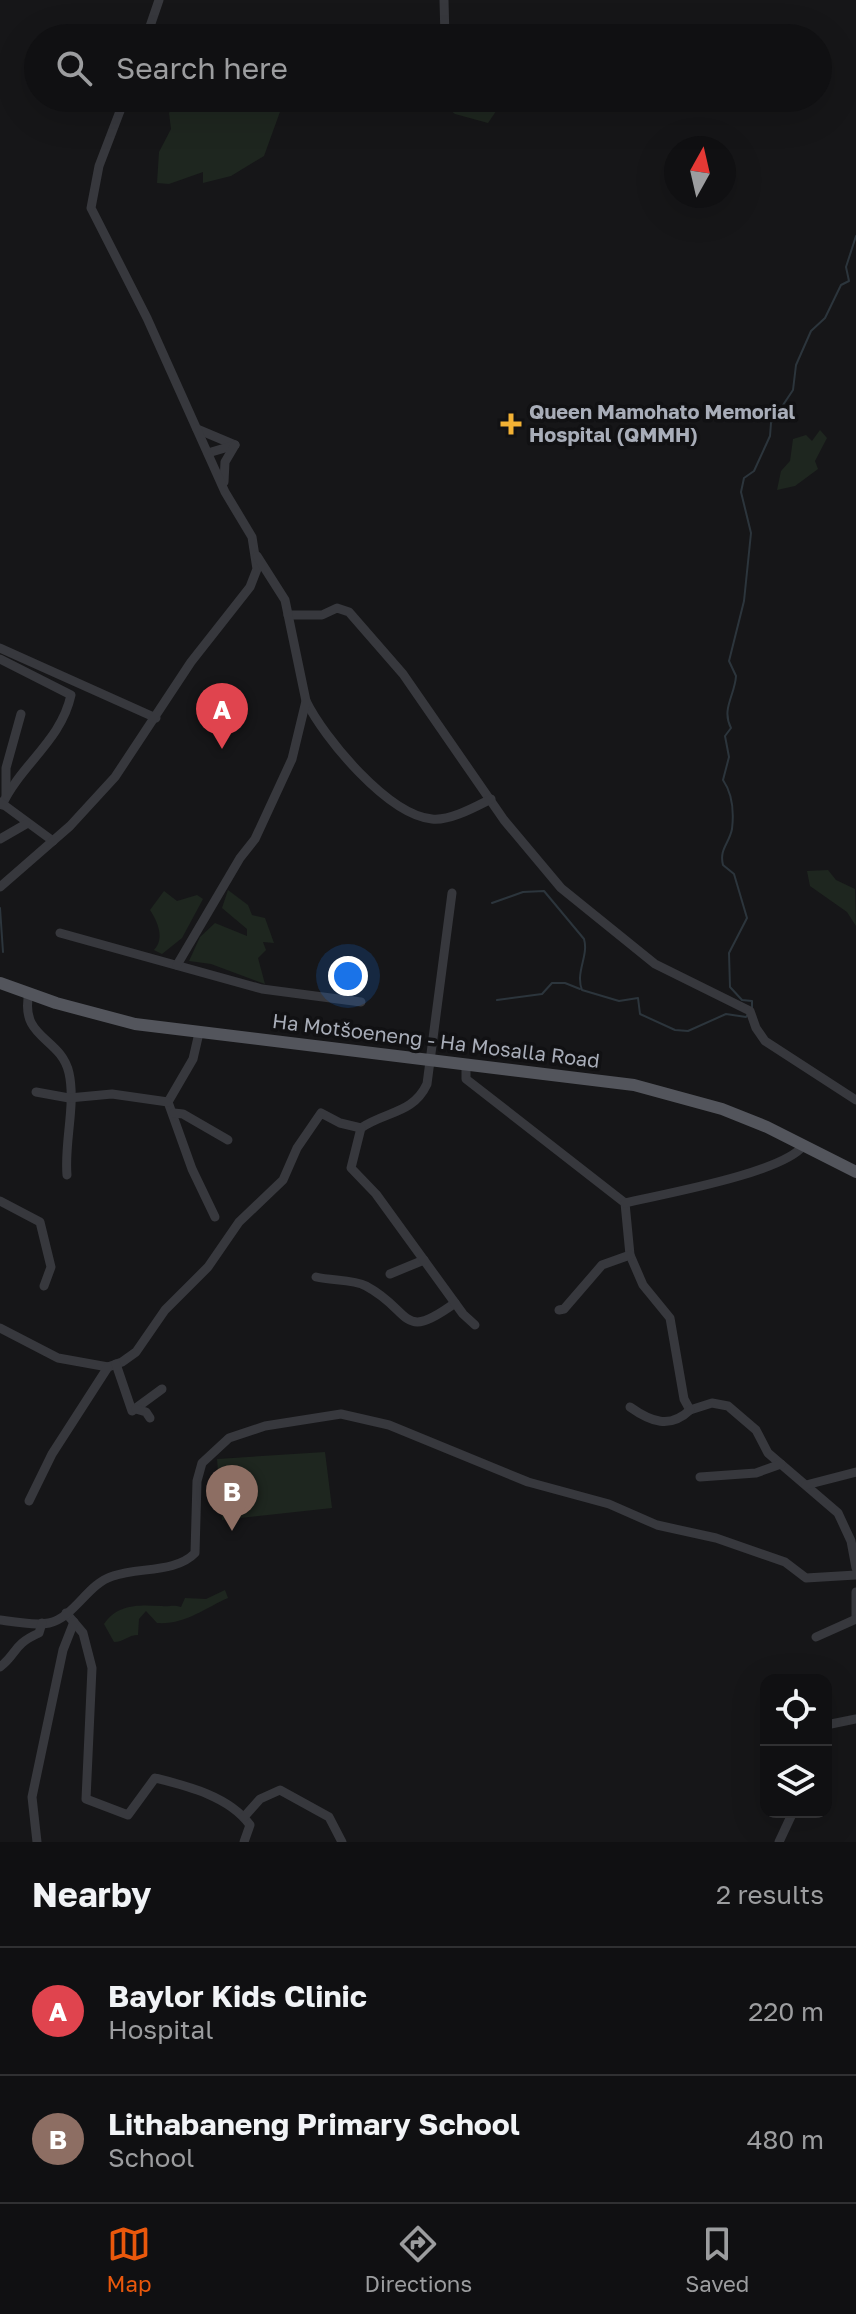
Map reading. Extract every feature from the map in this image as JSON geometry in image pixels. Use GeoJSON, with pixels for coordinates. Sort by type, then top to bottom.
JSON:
{"type":"FeatureCollection","features":[{"type":"Feature","properties":{"kind":"main road","name":"Ha Motšoeneng - Ha Mosalla Road"},"geometry":{"type":"LineString","coordinates":[[0,983],[135,1024],[634,1085],[722,1109],[856,1172]]}},
{"type":"Feature","properties":{"kind":"street"},"geometry":{"type":"LineString","coordinates":[[151,24],[159,0]]}},
{"type":"Feature","properties":{"kind":"street"},"geometry":{"type":"LineString","coordinates":[[444,0],[445,24]]}},
{"type":"Feature","properties":{"kind":"street"},"geometry":{"type":"LineString","coordinates":[[120,112],[99,166],[91,208],[147,318],[225,492],[252,537],[257,556],[272,576],[288,615],[306,701],[328,737],[345,755],[386,794],[421,817],[447,817],[491,799]]}},
{"type":"Feature","properties":{"kind":"street"},"geometry":{"type":"LineString","coordinates":[[197,429],[235,445]]}},
{"type":"Feature","properties":{"kind":"street"},"geometry":{"type":"LineString","coordinates":[[208,453],[235,445]]}},
{"type":"Feature","properties":{"kind":"street"},"geometry":{"type":"LineString","coordinates":[[225,492],[222,472],[235,445]]}},
{"type":"Feature","properties":{"kind":"street"},"geometry":{"type":"LineString","coordinates":[[0,887],[53,841],[115,777],[191,662],[250,587],[257,556]]}},
{"type":"Feature","properties":{"kind":"street"},"geometry":{"type":"LineString","coordinates":[[288,615],[322,615],[337,608],[349,612],[363,624],[403,674],[447,742],[504,820],[561,888],[655,964],[750,1011],[765,1041],[856,1100]]}},
{"type":"Feature","properties":{"kind":"street"},"geometry":{"type":"LineString","coordinates":[[0,648],[156,718]]}},
{"type":"Feature","properties":{"kind":"street"},"geometry":{"type":"LineString","coordinates":[[0,659],[71,695],[58,732],[11,785],[2,801]]}},
{"type":"Feature","properties":{"kind":"street"},"geometry":{"type":"LineString","coordinates":[[177,965],[240,858],[255,839],[292,759],[306,701]]}},
{"type":"Feature","properties":{"kind":"street"},"geometry":{"type":"LineString","coordinates":[[2,801],[6,768],[21,714]]}},
{"type":"Feature","properties":{"kind":"street"},"geometry":{"type":"LineString","coordinates":[[2,801],[26,824],[53,841]]}},
{"type":"Feature","properties":{"kind":"street"},"geometry":{"type":"LineString","coordinates":[[0,839],[26,824]]}},
{"type":"Feature","properties":{"kind":"street"},"geometry":{"type":"LineString","coordinates":[[452,893],[427,1084],[413,1105],[374,1119],[361,1128],[351,1168],[376,1194],[455,1303],[475,1325]]}},
{"type":"Feature","properties":{"kind":"street"},"geometry":{"type":"LineString","coordinates":[[60,933],[262,989],[361,1002]]}},
{"type":"Feature","properties":{"kind":"street"},"geometry":{"type":"LineString","coordinates":[[29,993],[25,1011],[28,1021],[58,1053],[69,1072],[67,1175]]}},
{"type":"Feature","properties":{"kind":"street"},"geometry":{"type":"LineString","coordinates":[[168,1102],[193,1059],[199,1033]]}},
{"type":"Feature","properties":{"kind":"street"},"geometry":{"type":"LineString","coordinates":[[466,1065],[466,1079],[625,1203],[630,1255],[643,1285],[670,1318],[684,1399],[690,1410]]}},
{"type":"Feature","properties":{"kind":"street"},"geometry":{"type":"LineString","coordinates":[[36,1092],[69,1098],[112,1094],[168,1102]]}},
{"type":"Feature","properties":{"kind":"street"},"geometry":{"type":"LineString","coordinates":[[168,1102],[192,1169],[215,1217]]}},
{"type":"Feature","properties":{"kind":"street"},"geometry":{"type":"LineString","coordinates":[[174,1113],[183,1114],[228,1140]]}},
{"type":"Feature","properties":{"kind":"street"},"geometry":{"type":"LineString","coordinates":[[29,1501],[52,1454],[112,1366],[136,1352],[165,1310],[208,1267],[239,1222],[283,1180],[297,1148],[321,1113],[340,1123],[361,1128]]}},
{"type":"Feature","properties":{"kind":"street"},"geometry":{"type":"LineString","coordinates":[[625,1203],[715,1182],[795,1156],[803,1146]]}},
{"type":"Feature","properties":{"kind":"street"},"geometry":{"type":"LineString","coordinates":[[0,1201],[40,1222],[51,1267],[50,1277],[44,1286]]}},
{"type":"Feature","properties":{"kind":"street"},"geometry":{"type":"LineString","coordinates":[[559,1310],[602,1265],[630,1255]]}},
{"type":"Feature","properties":{"kind":"street"},"geometry":{"type":"LineString","coordinates":[[390,1274],[424,1260]]}},
{"type":"Feature","properties":{"kind":"street"},"geometry":{"type":"LineString","coordinates":[[316,1277],[364,1285],[410,1320],[420,1324],[428,1323],[455,1303]]}},
{"type":"Feature","properties":{"kind":"street"},"geometry":{"type":"LineString","coordinates":[[0,1328],[58,1358],[112,1366]]}},
{"type":"Feature","properties":{"kind":"street"},"geometry":{"type":"LineString","coordinates":[[112,1366],[128,1406],[132,1411],[146,1412],[150,1418]]}},
{"type":"Feature","properties":{"kind":"street"},"geometry":{"type":"LineString","coordinates":[[136,1409],[162,1389]]}},
{"type":"Feature","properties":{"kind":"street"},"geometry":{"type":"LineString","coordinates":[[630,1407],[652,1421],[664,1422],[680,1420],[690,1410],[712,1403],[728,1406],[756,1430],[768,1453],[838,1513],[851,1541],[856,1568]]}},
{"type":"Feature","properties":{"kind":"street"},"geometry":{"type":"LineString","coordinates":[[0,1620],[49,1623],[66,1613],[93,1585],[113,1576],[186,1563],[195,1553],[197,1481],[202,1463],[229,1438],[265,1426],[341,1414],[389,1425],[515,1477],[609,1504],[657,1525],[716,1538],[785,1562],[806,1578],[856,1575]]}},
{"type":"Feature","properties":{"kind":"street"},"geometry":{"type":"LineString","coordinates":[[700,1477],[756,1473],[781,1464]]}},
{"type":"Feature","properties":{"kind":"street"},"geometry":{"type":"LineString","coordinates":[[806,1485],[856,1472]]}},
{"type":"Feature","properties":{"kind":"street"},"geometry":{"type":"LineString","coordinates":[[816,1637],[856,1619],[856,1592]]}},
{"type":"Feature","properties":{"kind":"street"},"geometry":{"type":"LineString","coordinates":[[66,1613],[83,1633],[92,1668],[86,1799],[128,1815],[155,1778],[199,1789],[244,1817],[250,1825],[244,1842]]}},
{"type":"Feature","properties":{"kind":"street"},"geometry":{"type":"LineString","coordinates":[[37,1842],[32,1797],[63,1650],[74,1622]]}},
{"type":"Feature","properties":{"kind":"street"},"geometry":{"type":"LineString","coordinates":[[0,1667],[8,1661],[14,1647],[39,1633],[42,1623]]}},
{"type":"Feature","properties":{"kind":"street"},"geometry":{"type":"LineString","coordinates":[[832,1724],[856,1719]]}},
{"type":"Feature","properties":{"kind":"street"},"geometry":{"type":"LineString","coordinates":[[244,1817],[260,1799],[280,1790],[329,1817],[342,1842]]}},
{"type":"Feature","properties":{"kind":"street"},"geometry":{"type":"LineString","coordinates":[[779,1842],[790,1818]]}},
{"type":"Feature","properties":{"kind":"shaded area"},"geometry":{"type":"Polygon","coordinates":[[[280,112],[264,156],[231,176],[203,183],[203,172],[169,184],[157,183],[159,152],[171,129],[169,113],[280,112]]]}},
{"type":"Feature","properties":{"kind":"shaded area"},"geometry":{"type":"Polygon","coordinates":[[[452,112],[495,112],[488,123],[452,112]]]}},
{"type":"Feature","properties":{"kind":"shaded area"},"geometry":{"type":"Polygon","coordinates":[[[820,430],[827,438],[815,461],[818,469],[795,486],[777,490],[781,471],[790,461],[793,439],[806,435],[812,441],[820,430]]]}},
{"type":"Feature","properties":{"kind":"shaded area"},"geometry":{"type":"Polygon","coordinates":[[[828,870],[836,880],[855,889],[856,926],[847,912],[810,886],[807,871],[828,870]]]}},
{"type":"Feature","properties":{"kind":"shaded area"},"geometry":{"type":"Polygon","coordinates":[[[228,890],[248,905],[252,915],[265,918],[274,943],[263,942],[266,950],[258,958],[265,984],[211,964],[189,961],[200,937],[215,923],[247,936],[247,929],[222,908],[228,890]]]}},
{"type":"Feature","properties":{"kind":"shaded area"},"geometry":{"type":"Polygon","coordinates":[[[164,891],[177,901],[197,895],[203,899],[182,938],[162,954],[154,950],[160,936],[150,910],[164,891]]]}},
{"type":"Feature","properties":{"kind":"shaded area"},"geometry":{"type":"Polygon","coordinates":[[[325,1452],[332,1508],[222,1520],[217,1459],[325,1452]]]}},
{"type":"Feature","properties":{"kind":"shaded area"},"geometry":{"type":"Polygon","coordinates":[[[225,1590],[228,1598],[177,1621],[157,1623],[146,1611],[139,1619],[138,1635],[121,1641],[114,1642],[104,1624],[116,1612],[130,1607],[181,1607],[185,1598],[206,1599],[225,1590]]]}},
{"type":"Feature","properties":{"kind":"waterway"},"geometry":{"type":"LineString","coordinates":[[752,1009],[752,1001],[742,1000],[730,987],[729,953],[747,918],[734,874],[723,865],[722,859],[733,823],[730,797],[723,780],[729,757],[725,736],[731,728],[727,715],[736,676],[729,661],[744,601],[751,533],[741,492],[744,478],[754,471],[770,436],[771,423],[793,390],[796,365],[811,331],[825,318],[841,285],[849,281],[846,267],[856,236]]}},
{"type":"Feature","properties":{"kind":"waterway"},"geometry":{"type":"LineString","coordinates":[[492,903],[523,892],[544,891],[584,939],[580,977],[582,990],[619,1001],[638,998],[640,1014],[675,1030],[688,1031],[726,1014],[746,1017],[748,1014]]}},
{"type":"Feature","properties":{"kind":"waterway"},"geometry":{"type":"LineString","coordinates":[[0,908],[3,952]]}},
{"type":"Feature","properties":{"kind":"waterway"},"geometry":{"type":"LineString","coordinates":[[497,1000],[542,994],[552,983],[565,983],[580,989]]}},
{"type":"Feature","properties":{"kind":"place","name":"Queen Mamohato Memorial Hospital (QMMH)"},"geometry":{"type":"Point","coordinates":[511,424]}},
{"type":"Feature","properties":{"kind":"place","name":"Baylor Kids Clinic"},"geometry":{"type":"Point","coordinates":[222,749]}},
{"type":"Feature","properties":{"kind":"place","name":"Lithabaneng Primary School"},"geometry":{"type":"Point","coordinates":[232,1531]}}]}
